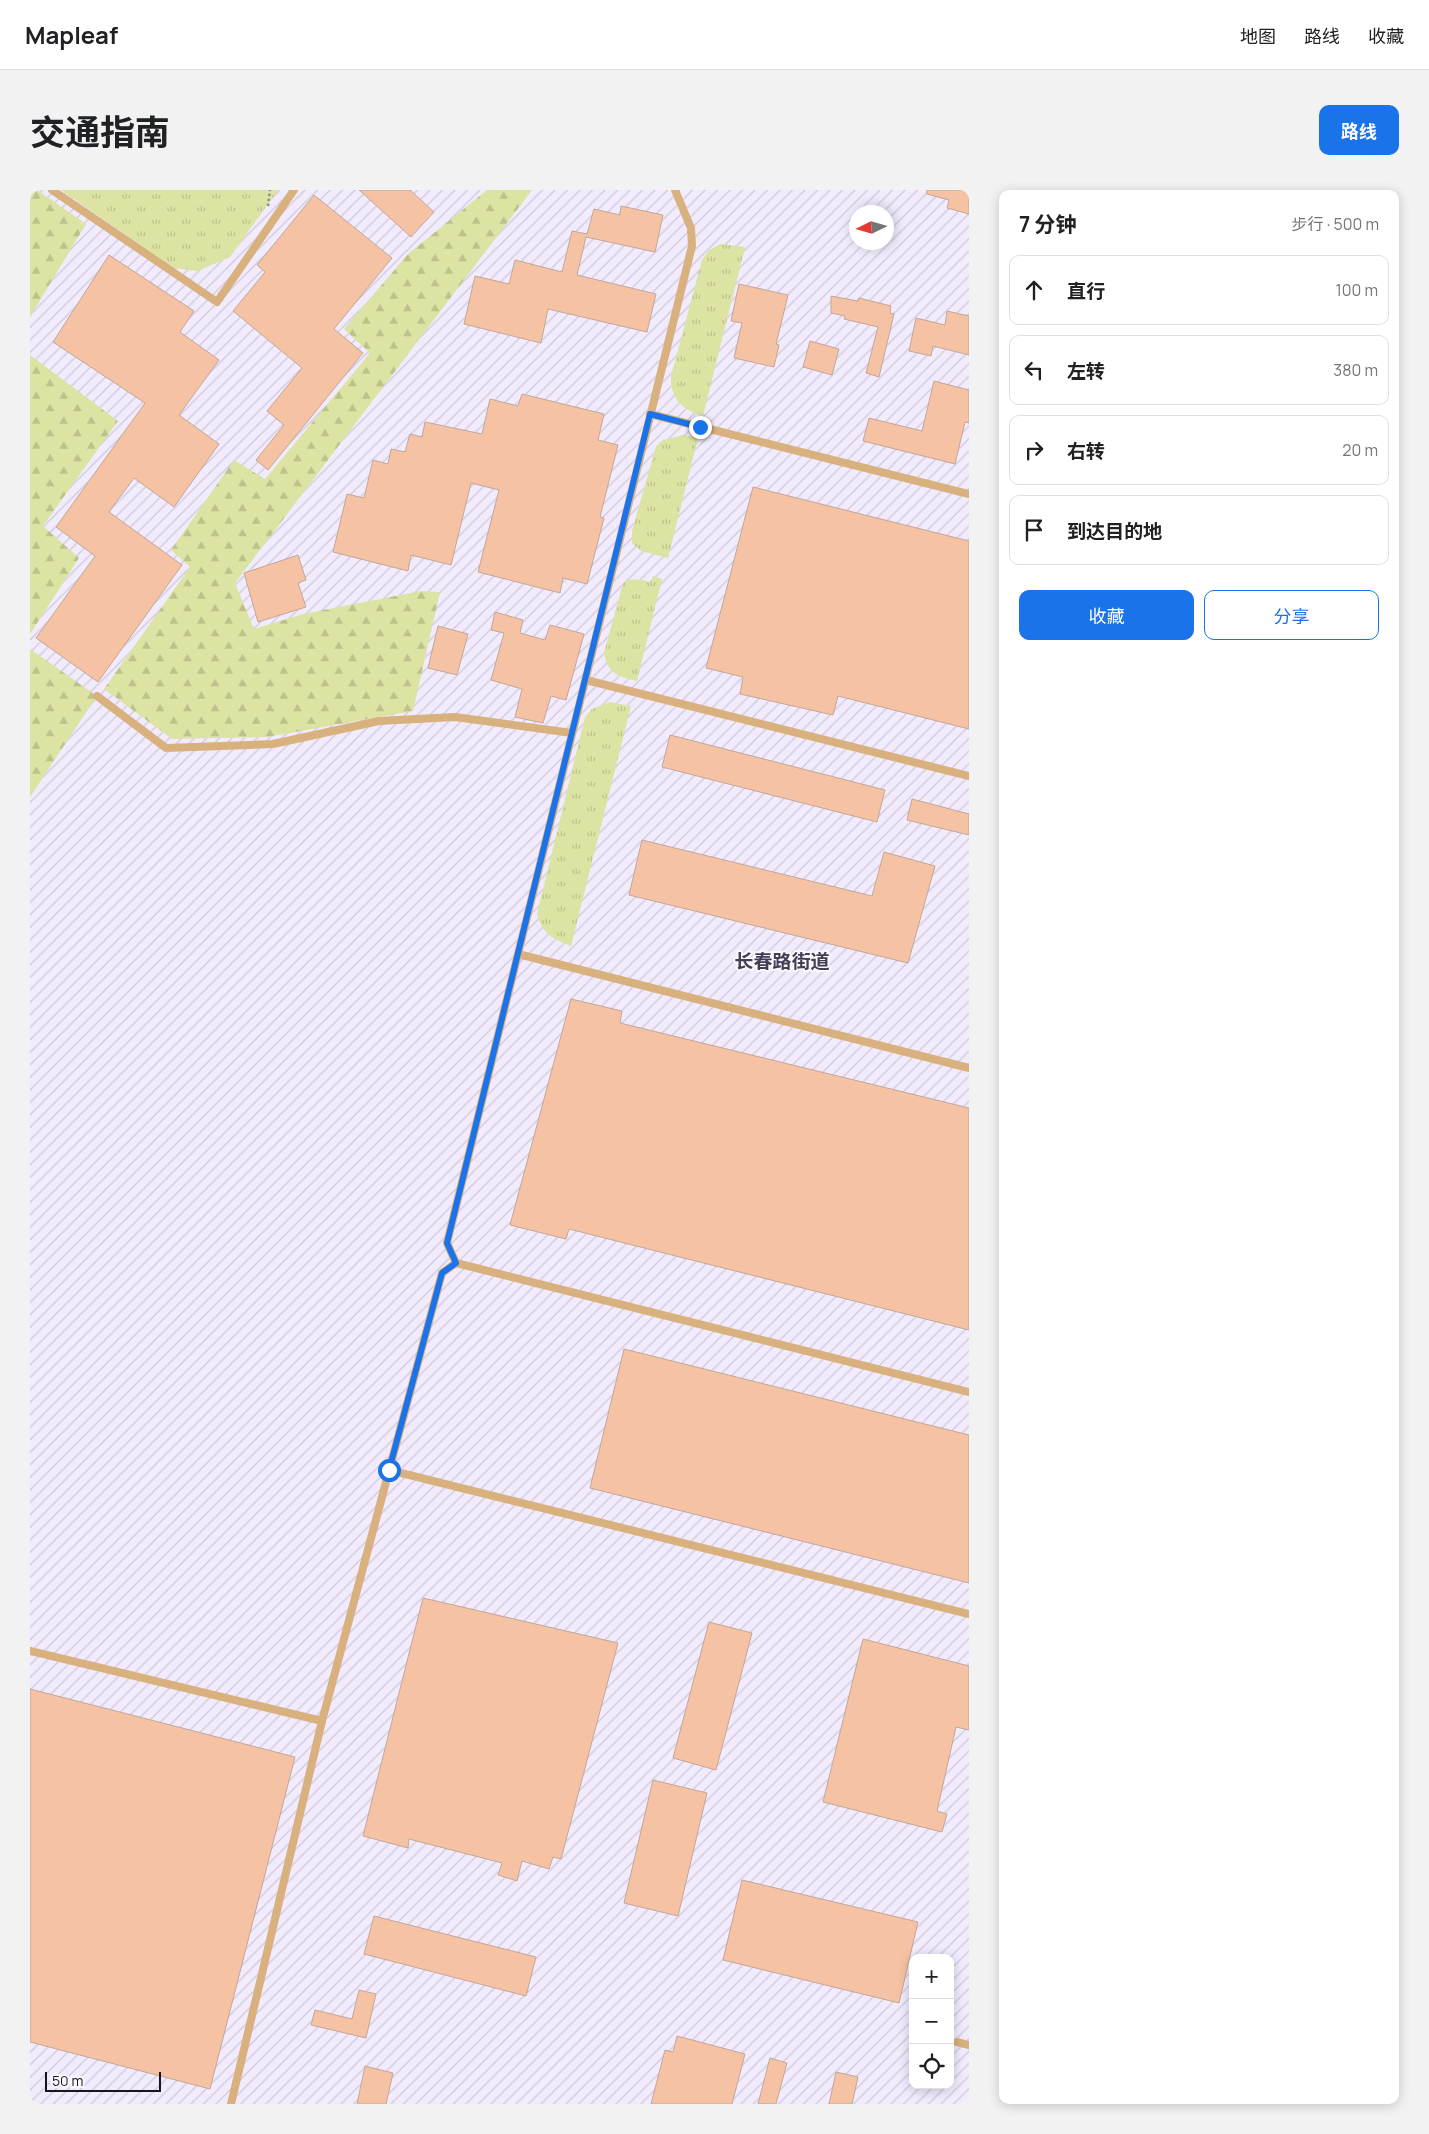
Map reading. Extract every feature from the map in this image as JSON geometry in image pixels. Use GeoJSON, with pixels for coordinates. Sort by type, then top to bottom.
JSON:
{"type":"FeatureCollection","features":[{"type":"Feature","properties":{"kind":"lane"},"geometry":{"type":"LineString","coordinates":[[52,190],[217,302],[294,190]]}},
{"type":"Feature","properties":{"kind":"lane"},"geometry":{"type":"LineString","coordinates":[[456,1263],[447,1243],[692,246],[691,228],[674,190]]}},
{"type":"Feature","properties":{"kind":"lane"},"geometry":{"type":"LineString","coordinates":[[650,414],[969,494]]}},
{"type":"Feature","properties":{"kind":"lane"},"geometry":{"type":"LineString","coordinates":[[586,680],[969,776]]}},
{"type":"Feature","properties":{"kind":"lane"},"geometry":{"type":"LineString","coordinates":[[97,696],[166,748],[273,744],[379,721],[455,717],[572,733]]}},
{"type":"Feature","properties":{"kind":"lane"},"geometry":{"type":"LineString","coordinates":[[518,954],[969,1068]]}},
{"type":"Feature","properties":{"kind":"lane"},"geometry":{"type":"LineString","coordinates":[[231,2104],[322,1721],[442,1273],[456,1263],[969,1392]]}},
{"type":"Feature","properties":{"kind":"lane"},"geometry":{"type":"LineString","coordinates":[[389,1470],[969,1614]]}},
{"type":"Feature","properties":{"kind":"lane"},"geometry":{"type":"LineString","coordinates":[[30,1651],[322,1721]]}},
{"type":"Feature","properties":{"kind":"lane"},"geometry":{"type":"LineString","coordinates":[[957,2042],[969,2046]]}},
{"type":"Feature","properties":{"kind":"shaded area"},"geometry":{"type":"Polygon","coordinates":[[[30,190],[969,190],[969,2104],[30,2104],[30,190]]]}},
{"type":"Feature","properties":{"kind":"green space"},"geometry":{"type":"Polygon","coordinates":[[[30,190],[37,190],[86,224],[30,317],[30,190]]]}},
{"type":"Feature","properties":{"kind":"green space"},"geometry":{"type":"Polygon","coordinates":[[[61,190],[278,190],[230,257],[198,271],[173,268],[61,190]]]}},
{"type":"Feature","properties":{"kind":"green space"},"geometry":{"type":"Polygon","coordinates":[[[487,190],[532,190],[235,583],[254,629],[303,614],[421,591],[440,592],[413,711],[267,737],[172,739],[104,689],[190,567],[171,550],[234,460],[265,479],[370,353],[344,329],[408,254],[487,190]]]}},
{"type":"Feature","properties":{"kind":"green space"},"geometry":{"type":"Polygon","coordinates":[[[721,244],[745,247],[703,416],[683,407],[675,397],[671,376],[702,260],[709,250],[721,244]]]}},
{"type":"Feature","properties":{"kind":"green space"},"geometry":{"type":"Polygon","coordinates":[[[30,355],[118,421],[43,526],[79,558],[30,634],[30,355]]]}},
{"type":"Feature","properties":{"kind":"green space"},"geometry":{"type":"Polygon","coordinates":[[[684,435],[698,438],[668,558],[641,551],[632,543],[632,531],[656,446],[663,440],[684,435]]]}},
{"type":"Feature","properties":{"kind":"green space"},"geometry":{"type":"Polygon","coordinates":[[[653,576],[662,579],[637,681],[619,676],[611,670],[604,653],[623,583],[633,580],[651,582],[653,576]]]}},
{"type":"Feature","properties":{"kind":"green space"},"geometry":{"type":"Polygon","coordinates":[[[30,649],[97,696],[30,797],[30,649]]]}},
{"type":"Feature","properties":{"kind":"green space"},"geometry":{"type":"Polygon","coordinates":[[[610,702],[631,706],[571,946],[549,935],[539,921],[537,914],[585,717],[592,709],[610,702]]]}},
{"type":"Feature","properties":{"kind":"building"},"geometry":{"type":"Polygon","coordinates":[[[359,190],[410,190],[434,212],[411,237],[359,190]]]}},
{"type":"Feature","properties":{"kind":"building"},"geometry":{"type":"Polygon","coordinates":[[[927,190],[969,190],[969,214],[947,208],[949,200],[927,194],[927,190]]]}},
{"type":"Feature","properties":{"kind":"building"},"geometry":{"type":"Polygon","coordinates":[[[314,195],[392,258],[334,329],[363,353],[268,470],[256,460],[284,425],[267,411],[302,368],[233,311],[265,272],[257,265],[314,195]]]}},
{"type":"Feature","properties":{"kind":"building"},"geometry":{"type":"Polygon","coordinates":[[[621,206],[663,215],[655,252],[586,237],[577,275],[656,294],[647,332],[548,309],[541,343],[464,324],[475,276],[509,284],[515,260],[562,272],[572,231],[587,234],[594,209],[620,215],[621,206]]]}},
{"type":"Feature","properties":{"kind":"building"},"geometry":{"type":"Polygon","coordinates":[[[109,255],[194,311],[180,332],[219,360],[179,415],[219,444],[174,507],[134,478],[109,512],[182,565],[98,682],[36,638],[95,556],[56,527],[145,403],[53,342],[109,255]]]}},
{"type":"Feature","properties":{"kind":"building"},"geometry":{"type":"Polygon","coordinates":[[[739,284],[788,295],[776,344],[779,345],[774,367],[734,358],[742,323],[731,321],[739,284]]]}},
{"type":"Feature","properties":{"kind":"building"},"geometry":{"type":"Polygon","coordinates":[[[831,296],[858,301],[859,298],[891,306],[890,313],[894,314],[879,377],[866,373],[878,327],[844,319],[845,316],[831,313],[831,296]]]}},
{"type":"Feature","properties":{"kind":"building"},"geometry":{"type":"Polygon","coordinates":[[[947,311],[969,316],[969,355],[933,346],[931,356],[909,351],[916,318],[945,325],[947,311]]]}},
{"type":"Feature","properties":{"kind":"building"},"geometry":{"type":"Polygon","coordinates":[[[810,341],[839,349],[832,375],[803,367],[810,341]]]}},
{"type":"Feature","properties":{"kind":"building"},"geometry":{"type":"Polygon","coordinates":[[[934,381],[969,390],[969,423],[965,422],[955,464],[863,441],[869,418],[922,431],[934,381]]]}},
{"type":"Feature","properties":{"kind":"building"},"geometry":{"type":"Polygon","coordinates":[[[522,394],[604,414],[598,440],[618,445],[600,517],[604,518],[587,584],[563,578],[560,593],[478,572],[499,490],[471,483],[451,565],[411,555],[408,571],[333,552],[347,494],[364,498],[373,460],[388,464],[391,449],[405,452],[410,434],[422,437],[425,422],[482,434],[490,399],[518,406],[522,394]]]}},
{"type":"Feature","properties":{"kind":"building"},"geometry":{"type":"Polygon","coordinates":[[[753,487],[969,541],[969,729],[838,696],[833,715],[740,694],[743,677],[706,668],[753,487]]]}},
{"type":"Feature","properties":{"kind":"building"},"geometry":{"type":"Polygon","coordinates":[[[298,555],[306,580],[298,583],[306,607],[258,622],[244,573],[298,555]]]}},
{"type":"Feature","properties":{"kind":"building"},"geometry":{"type":"Polygon","coordinates":[[[495,612],[523,620],[520,633],[545,640],[550,625],[584,634],[566,700],[551,696],[543,723],[515,717],[522,689],[491,680],[504,633],[491,630],[495,612]]]}},
{"type":"Feature","properties":{"kind":"building"},"geometry":{"type":"Polygon","coordinates":[[[438,626],[468,634],[457,675],[428,668],[438,626]]]}},
{"type":"Feature","properties":{"kind":"building"},"geometry":{"type":"Polygon","coordinates":[[[670,735],[885,790],[877,822],[662,767],[670,735]]]}},
{"type":"Feature","properties":{"kind":"building"},"geometry":{"type":"Polygon","coordinates":[[[912,799],[969,814],[969,835],[907,820],[912,799]]]}},
{"type":"Feature","properties":{"kind":"building"},"geometry":{"type":"Polygon","coordinates":[[[642,840],[872,896],[884,852],[935,866],[908,963],[629,895],[642,840]]]}},
{"type":"Feature","properties":{"kind":"building"},"geometry":{"type":"Polygon","coordinates":[[[571,999],[622,1011],[620,1023],[969,1108],[969,1330],[569,1229],[566,1239],[510,1225],[571,999]]]}},
{"type":"Feature","properties":{"kind":"building"},"geometry":{"type":"Polygon","coordinates":[[[624,1349],[969,1435],[969,1583],[590,1488],[624,1349]]]}},
{"type":"Feature","properties":{"kind":"building"},"geometry":{"type":"Polygon","coordinates":[[[423,1598],[618,1643],[561,1859],[553,1857],[549,1869],[522,1861],[517,1881],[498,1875],[502,1863],[409,1839],[408,1848],[363,1836],[423,1598]]]}},
{"type":"Feature","properties":{"kind":"building"},"geometry":{"type":"Polygon","coordinates":[[[709,1622],[752,1633],[716,1770],[673,1758],[709,1622]]]}},
{"type":"Feature","properties":{"kind":"building"},"geometry":{"type":"Polygon","coordinates":[[[863,1639],[969,1666],[969,1730],[956,1727],[937,1811],[947,1814],[942,1832],[823,1802],[863,1639]]]}},
{"type":"Feature","properties":{"kind":"building"},"geometry":{"type":"Polygon","coordinates":[[[30,1689],[295,1757],[210,2089],[30,2042],[30,1689]]]}},
{"type":"Feature","properties":{"kind":"building"},"geometry":{"type":"Polygon","coordinates":[[[653,1780],[707,1793],[678,1916],[624,1903],[653,1780]]]}},
{"type":"Feature","properties":{"kind":"building"},"geometry":{"type":"Polygon","coordinates":[[[742,1880],[918,1922],[899,2003],[723,1960],[742,1880]]]}},
{"type":"Feature","properties":{"kind":"building"},"geometry":{"type":"Polygon","coordinates":[[[374,1916],[536,1957],[526,1996],[364,1954],[374,1916]]]}},
{"type":"Feature","properties":{"kind":"building"},"geometry":{"type":"Polygon","coordinates":[[[359,1990],[376,1994],[366,2038],[311,2025],[315,2010],[352,2019],[359,1990]]]}},
{"type":"Feature","properties":{"kind":"building"},"geometry":{"type":"Polygon","coordinates":[[[677,2036],[745,2054],[732,2104],[651,2104],[665,2050],[673,2052],[677,2036]]]}},
{"type":"Feature","properties":{"kind":"building"},"geometry":{"type":"Polygon","coordinates":[[[770,2058],[787,2063],[776,2104],[758,2104],[770,2058]]]}},
{"type":"Feature","properties":{"kind":"building"},"geometry":{"type":"Polygon","coordinates":[[[365,2066],[393,2073],[386,2104],[357,2104],[365,2066]]]}},
{"type":"Feature","properties":{"kind":"building"},"geometry":{"type":"Polygon","coordinates":[[[836,2072],[858,2077],[852,2104],[829,2104],[836,2072]]]}},
{"type":"Feature","properties":{"kind":"district","name":"长春路街道"},"geometry":{"type":"Point","coordinates":[782,961]}},
{"type":"Feature","properties":{"kind":"route"},"geometry":{"type":"LineString","coordinates":[[389,1470],[442,1273],[456,1263],[447,1243],[650,414],[700,427]]}}]}
